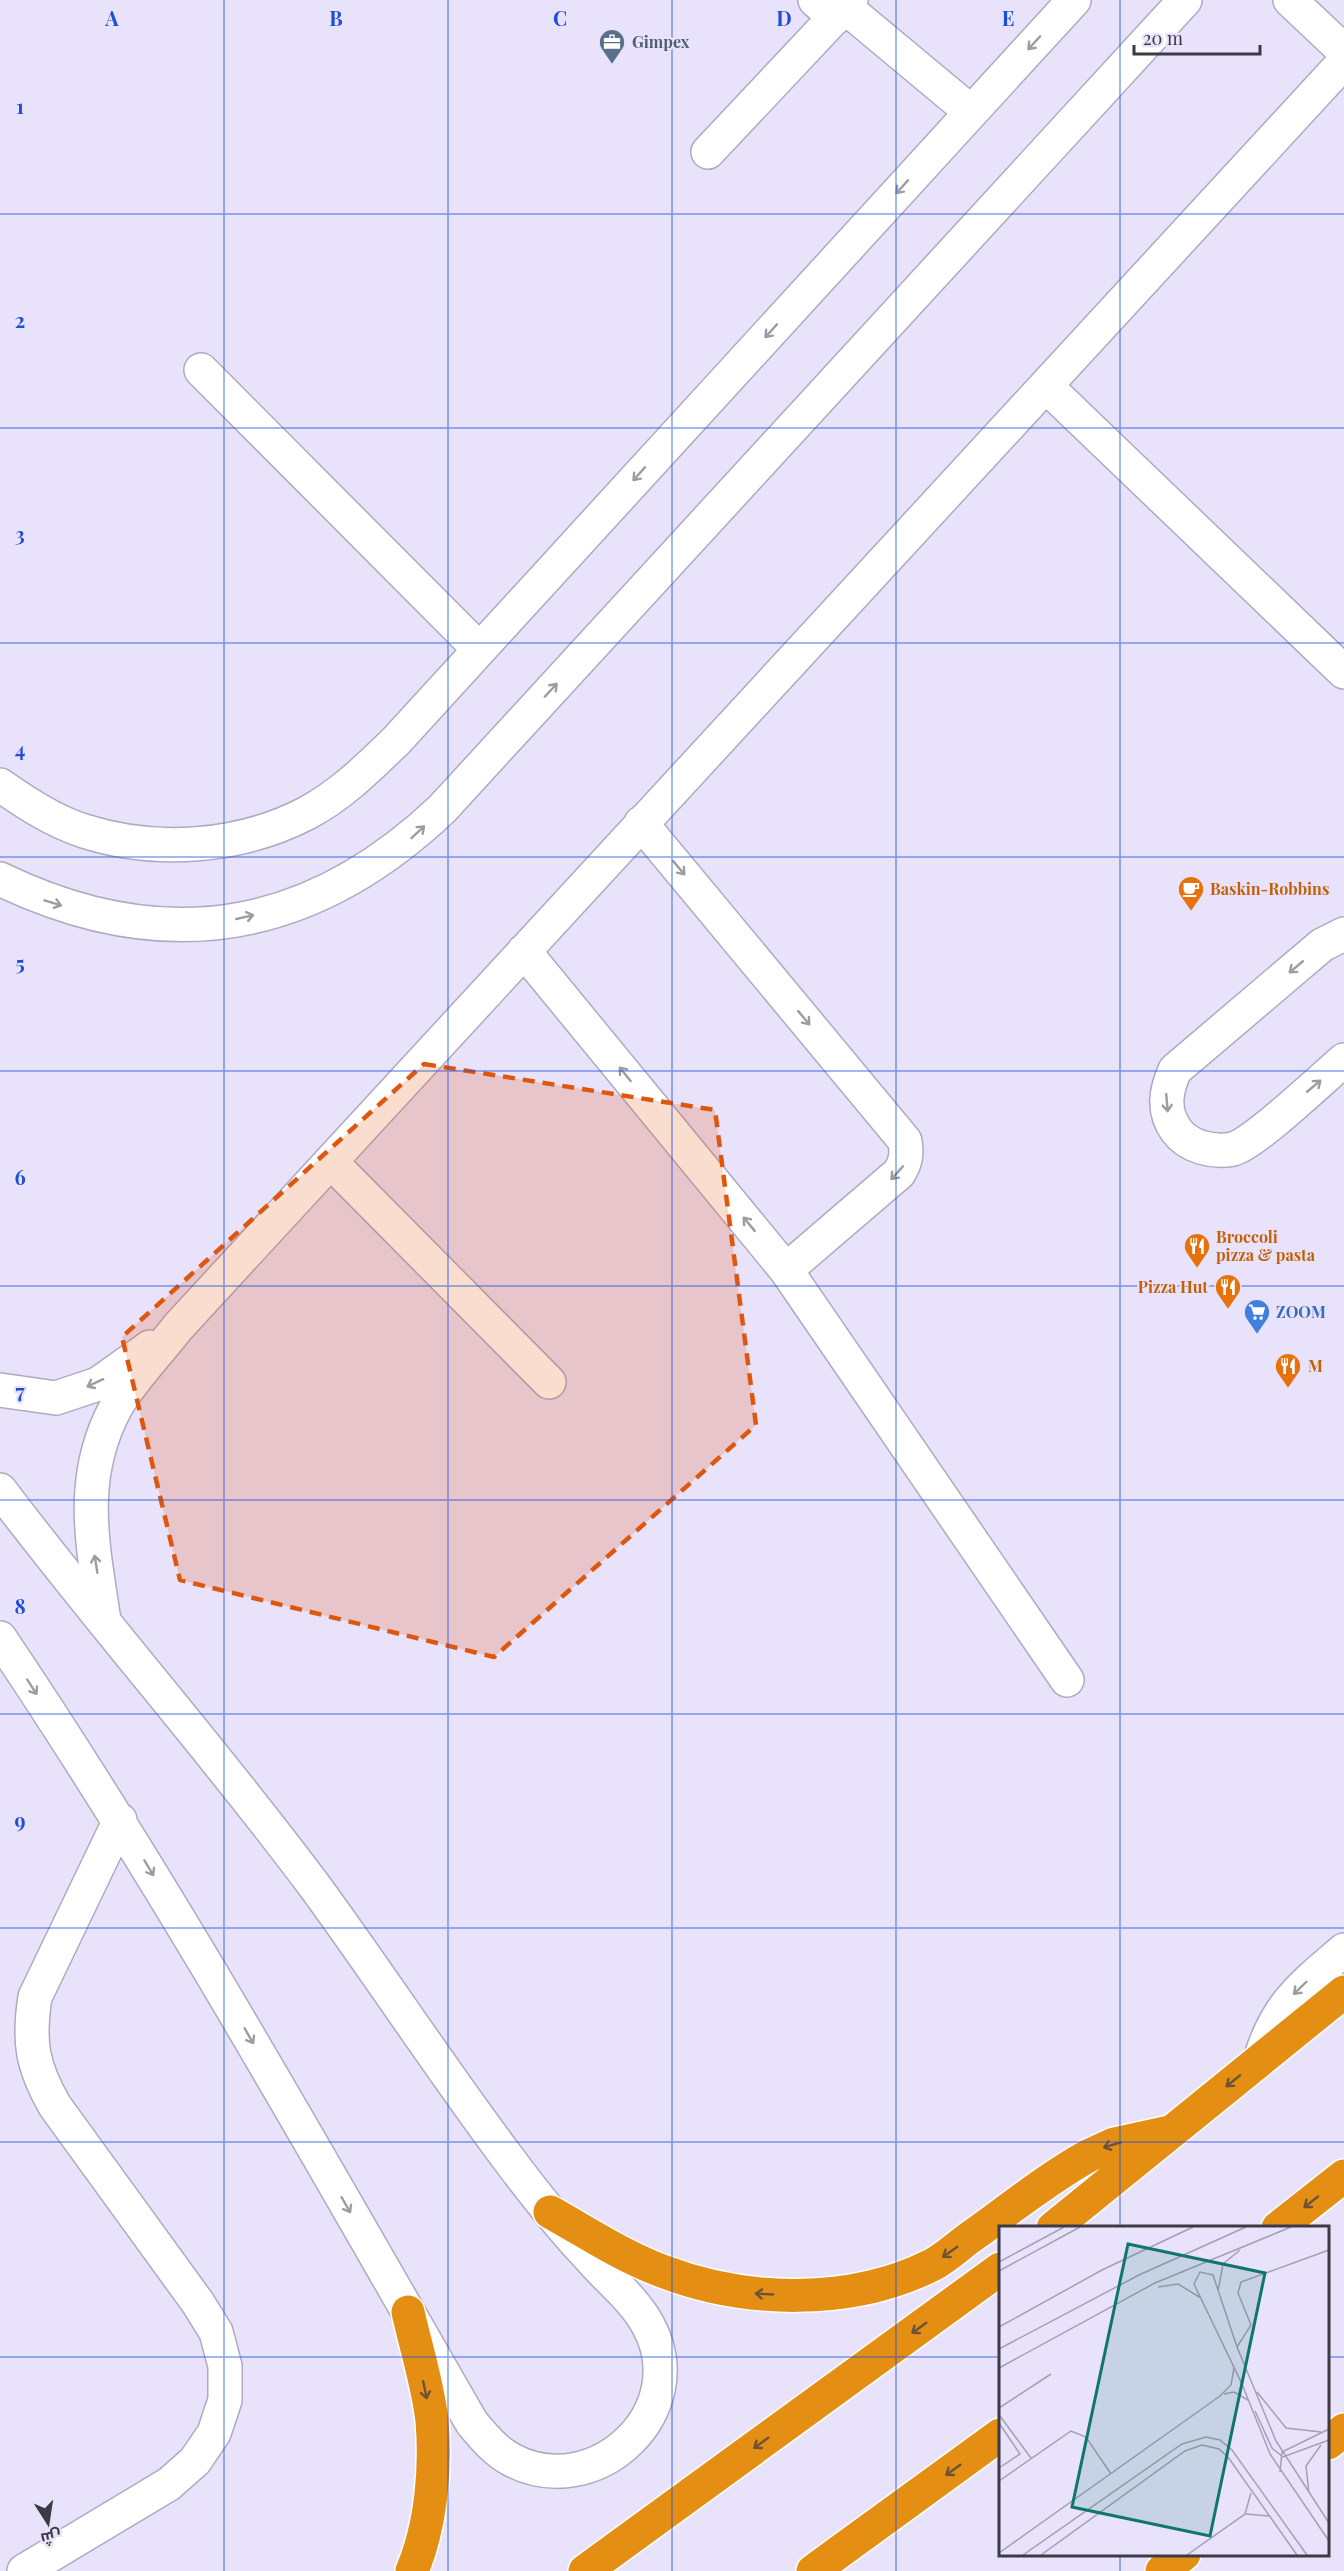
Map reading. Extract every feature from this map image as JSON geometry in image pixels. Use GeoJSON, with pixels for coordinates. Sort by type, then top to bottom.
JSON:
{"type":"FeatureCollection","features":[{"type":"Feature","properties":{"kind":"highway"},"geometry":{"type":"LineString","coordinates":[[1055,2226],[1344,1992]]}},
{"type":"Feature","properties":{"kind":"highway"},"geometry":{"type":"LineString","coordinates":[[550,2211],[620,2252],[662,2271],[705,2285],[751,2293],[798,2295],[844,2291],[889,2281],[932,2265],[1088,2156],[1114,2144],[1169,2132]]}},
{"type":"Feature","properties":{"kind":"highway"},"geometry":{"type":"LineString","coordinates":[[1281,2226],[1344,2176]]}},
{"type":"Feature","properties":{"kind":"highway"},"geometry":{"type":"LineString","coordinates":[[585,2571],[999,2270]]}},
{"type":"Feature","properties":{"kind":"highway"},"geometry":{"type":"LineString","coordinates":[[408,2312],[432,2420],[433,2469],[427,2518],[411,2571]]}},
{"type":"Feature","properties":{"kind":"highway"},"geometry":{"type":"LineString","coordinates":[[1329,2442],[1344,2430]]}},
{"type":"Feature","properties":{"kind":"highway"},"geometry":{"type":"LineString","coordinates":[[813,2571],[999,2436]]}},
{"type":"Feature","properties":{"kind":"highway"},"geometry":{"type":"LineString","coordinates":[[1162,2571],[1181,2556]]}},
{"type":"Feature","properties":{"kind":"street"},"geometry":{"type":"LineString","coordinates":[[0,785],[31,807],[84,831],[140,843],[197,845],[253,834],[307,813],[355,781],[396,741],[1074,0]]}},
{"type":"Feature","properties":{"kind":"street"},"geometry":{"type":"LineString","coordinates":[[0,879],[43,900],[89,914],[136,923],[184,925],[232,920],[279,910],[325,893],[368,870],[407,842],[442,809],[1185,0]]}},
{"type":"Feature","properties":{"kind":"street"},"geometry":{"type":"LineString","coordinates":[[1290,0],[1344,51]]}},
{"type":"Feature","properties":{"kind":"street"},"geometry":{"type":"LineString","coordinates":[[708,152],[837,6],[971,112]]}},
{"type":"Feature","properties":{"kind":"street"},"geometry":{"type":"LineString","coordinates":[[105,1622],[89,1523],[90,1492],[96,1456],[117,1405],[178,1327],[1344,63]]}},
{"type":"Feature","properties":{"kind":"street"},"geometry":{"type":"LineString","coordinates":[[201,370],[480,649]]}},
{"type":"Feature","properties":{"kind":"street"},"geometry":{"type":"LineString","coordinates":[[1046,386],[1344,672]]}},
{"type":"Feature","properties":{"kind":"street"},"geometry":{"type":"LineString","coordinates":[[641,823],[905,1141],[907,1152],[905,1164],[899,1173],[786,1270]]}},
{"type":"Feature","properties":{"kind":"street"},"geometry":{"type":"LineString","coordinates":[[1344,934],[1322,945],[1175,1070],[1166,1089],[1167,1111],[1176,1131],[1193,1144],[1214,1151],[1235,1148],[1254,1137],[1344,1060]]}},
{"type":"Feature","properties":{"kind":"street"},"geometry":{"type":"LineString","coordinates":[[524,951],[786,1270],[1067,1680]]}},
{"type":"Feature","properties":{"kind":"street"},"geometry":{"type":"LineString","coordinates":[[331,1162],[549,1382]]}},
{"type":"Feature","properties":{"kind":"street"},"geometry":{"type":"LineString","coordinates":[[0,1390],[56,1398],[98,1384],[178,1327]]}},
{"type":"Feature","properties":{"kind":"street"},"geometry":{"type":"LineString","coordinates":[[0,1490],[314,1886],[507,2156],[591,2259],[635,2304],[650,2328],[658,2354],[659,2381],[652,2409],[638,2432],[618,2452],[594,2465],[566,2471],[539,2469],[512,2460],[490,2445],[472,2422],[212,1971],[120,1820],[0,1638]]}},
{"type":"Feature","properties":{"kind":"street"},"geometry":{"type":"LineString","coordinates":[[24,2571],[177,2477],[195,2461],[214,2433],[225,2400],[225,2366],[216,2332],[198,2303],[55,2106],[40,2081],[32,2053],[31,2025],[35,1997],[120,1820]]}},
{"type":"Feature","properties":{"kind":"street"},"geometry":{"type":"LineString","coordinates":[[1260,2060],[1277,2015],[1292,1996],[1344,1950]]}},
{"type":"Feature","properties":{"kind":"highlighted area"},"geometry":{"type":"Polygon","coordinates":[[[424,1064],[715,1110],[756,1425],[494,1657],[180,1580],[122,1337],[424,1064]]]}},
{"type":"Feature","properties":{"kind":"place","name":"Gimpex"},"geometry":{"type":"Point","coordinates":[612,65]}},
{"type":"Feature","properties":{"kind":"place","name":"Baskin-Robbins"},"geometry":{"type":"Point","coordinates":[1191,912]}},
{"type":"Feature","properties":{"kind":"place","name":"Broccoli pizza & pasta"},"geometry":{"type":"Point","coordinates":[1197,1269]}},
{"type":"Feature","properties":{"kind":"place","name":"Pizza Hut"},"geometry":{"type":"Point","coordinates":[1228,1310]}},
{"type":"Feature","properties":{"kind":"place","name":"ZOOM"},"geometry":{"type":"Point","coordinates":[1257,1335]}},
{"type":"Feature","properties":{"kind":"place","name":"M"},"geometry":{"type":"Point","coordinates":[1288,1389]}}]}
